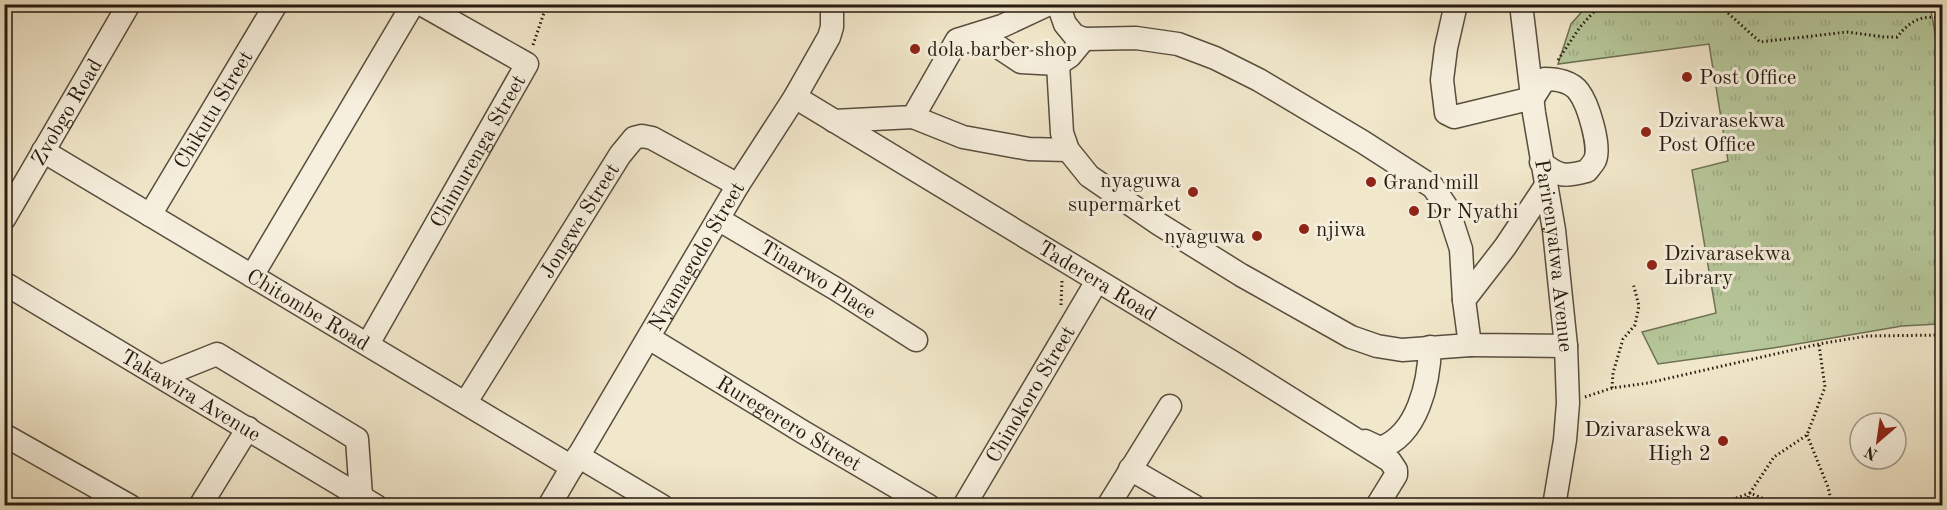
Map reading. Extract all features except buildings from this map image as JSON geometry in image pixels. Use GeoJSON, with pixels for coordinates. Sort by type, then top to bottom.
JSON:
{"type":"FeatureCollection","features":[{"type":"Feature","properties":{"kind":"street","name":"Zvobgo Road"},"geometry":{"type":"LineString","coordinates":[[4,219],[129,4]]}},
{"type":"Feature","properties":{"kind":"street","name":"Chikutu Street"},"geometry":{"type":"LineString","coordinates":[[150,215],[276,4]]}},
{"type":"Feature","properties":{"kind":"street"},"geometry":{"type":"LineString","coordinates":[[252,276],[413,4]]}},
{"type":"Feature","properties":{"kind":"street","name":"Chimurenga Street"},"geometry":{"type":"LineString","coordinates":[[368,344],[527,64],[421,4]]}},
{"type":"Feature","properties":{"kind":"street","name":"Nyamagodo Street"},"geometry":{"type":"LineString","coordinates":[[549,506],[738,185],[795,97],[829,37],[832,27],[832,4]]}},
{"type":"Feature","properties":{"kind":"street"},"geometry":{"type":"LineString","coordinates":[[913,117],[957,40],[1002,26],[1049,4]]}},
{"type":"Feature","properties":{"kind":"street"},"geometry":{"type":"LineString","coordinates":[[1058,4],[1065,24],[1074,35],[1084,39],[1136,38],[1178,44],[1215,58],[1259,80],[1433,187],[1448,209],[1461,249],[1470,345]]}},
{"type":"Feature","properties":{"kind":"street"},"geometry":{"type":"LineString","coordinates":[[1456,4],[1446,48],[1442,80],[1446,113],[1454,117],[1533,98],[1545,79],[1558,79],[1570,84],[1579,92],[1590,116],[1596,141],[1596,159],[1587,171],[1570,176],[1554,173],[1541,162]]}},
{"type":"Feature","properties":{"kind":"street","name":"Parirenyatwa Avenue"},"geometry":{"type":"LineString","coordinates":[[1521,4],[1541,162],[1554,230],[1566,346],[1568,403],[1554,506]]}},
{"type":"Feature","properties":{"kind":"street"},"geometry":{"type":"LineString","coordinates":[[957,40],[987,42],[1021,62],[1058,64],[1070,56],[1084,39]]}},
{"type":"Feature","properties":{"kind":"street"},"geometry":{"type":"LineString","coordinates":[[1058,64],[1062,133],[1068,150],[1089,176],[1159,224],[1241,275],[1351,337],[1377,346],[1402,350],[1470,345],[1566,346]]}},
{"type":"Feature","properties":{"kind":"street","name":"Taderera Road"},"geometry":{"type":"LineString","coordinates":[[795,97],[1390,461],[1396,470],[1396,475],[1377,506]]}},
{"type":"Feature","properties":{"kind":"street"},"geometry":{"type":"LineString","coordinates":[[834,121],[913,117],[963,137],[1029,149],[1068,150]]}},
{"type":"Feature","properties":{"kind":"street","name":"Jongwe Street"},"geometry":{"type":"LineString","coordinates":[[466,402],[620,155],[634,138],[642,136],[652,138],[738,185]]}},
{"type":"Feature","properties":{"kind":"street","name":"Chitombe Road"},"geometry":{"type":"LineString","coordinates":[[43,152],[466,402],[662,506]]}},
{"type":"Feature","properties":{"kind":"street"},"geometry":{"type":"LineString","coordinates":[[1464,300],[1505,247],[1545,187]]}},
{"type":"Feature","properties":{"kind":"street","name":"Tinarwo Place"},"geometry":{"type":"LineString","coordinates":[[718,219],[836,289],[916,340]]}},
{"type":"Feature","properties":{"kind":"street","name":"Chinokoro Street"},"geometry":{"type":"LineString","coordinates":[[964,506],[1097,281]]}},
{"type":"Feature","properties":{"kind":"street","name":"Takawira Avenue"},"geometry":{"type":"LineString","coordinates":[[4,283],[248,428],[358,499]]}},
{"type":"Feature","properties":{"kind":"street","name":"Ruregerero Street"},"geometry":{"type":"LineString","coordinates":[[649,338],[929,506]]}},
{"type":"Feature","properties":{"kind":"street"},"geometry":{"type":"LineString","coordinates":[[1350,435],[1380,448],[1392,444],[1405,429],[1424,396],[1429,373],[1430,347]]}},
{"type":"Feature","properties":{"kind":"street"},"geometry":{"type":"LineString","coordinates":[[162,376],[217,354],[357,439],[358,499]]}},
{"type":"Feature","properties":{"kind":"street"},"geometry":{"type":"LineString","coordinates":[[1108,506],[1170,406]]}},
{"type":"Feature","properties":{"kind":"street"},"geometry":{"type":"LineString","coordinates":[[200,506],[248,428]]}},
{"type":"Feature","properties":{"kind":"street"},"geometry":{"type":"LineString","coordinates":[[4,435],[130,506]]}},
{"type":"Feature","properties":{"kind":"street"},"geometry":{"type":"LineString","coordinates":[[1130,469],[1194,506]]}},
{"type":"Feature","properties":{"kind":"path"},"geometry":{"type":"LineString","coordinates":[[527,64],[547,4]]}},
{"type":"Feature","properties":{"kind":"path"},"geometry":{"type":"LineString","coordinates":[[1545,79],[1580,27],[1601,4]]}},
{"type":"Feature","properties":{"kind":"path"},"geometry":{"type":"LineString","coordinates":[[1718,4],[1760,42],[1847,32],[1897,37],[1907,24],[1929,16],[1942,18]]}},
{"type":"Feature","properties":{"kind":"path"},"geometry":{"type":"LineString","coordinates":[[1061,306],[1063,260]]}},
{"type":"Feature","properties":{"kind":"path"},"geometry":{"type":"LineString","coordinates":[[1612,388],[1613,373],[1623,339],[1635,325],[1639,306],[1633,283]]}},
{"type":"Feature","properties":{"kind":"path"},"geometry":{"type":"LineString","coordinates":[[1568,403],[1612,388],[1648,383],[1819,344],[1867,336],[1942,335]]}},
{"type":"Feature","properties":{"kind":"path"},"geometry":{"type":"LineString","coordinates":[[1745,506],[1750,493],[1774,457],[1807,435],[1825,387],[1819,344]]}},
{"type":"Feature","properties":{"kind":"path"},"geometry":{"type":"LineString","coordinates":[[1807,435],[1831,500],[1843,506]]}},
{"type":"Feature","properties":{"kind":"path"},"geometry":{"type":"LineString","coordinates":[[1715,506],[1750,493],[1781,506]]}},
{"type":"Feature","properties":{"kind":"green space"},"geometry":{"type":"Polygon","coordinates":[[[1588,5],[1930,5],[1942,72],[1942,326],[1938,324],[1902,326],[1773,348],[1658,364],[1642,332],[1716,313],[1692,170],[1728,161],[1709,44],[1558,64],[1571,24],[1588,5]]]}},
{"type":"Feature","properties":{"kind":"place","name":"dola barber shop"},"geometry":{"type":"Point","coordinates":[915,49]}},
{"type":"Feature","properties":{"kind":"place","name":"Post Office"},"geometry":{"type":"Point","coordinates":[1687,77]}},
{"type":"Feature","properties":{"kind":"place","name":"Dzivarasekwa Post Office"},"geometry":{"type":"Point","coordinates":[1646,132]}},
{"type":"Feature","properties":{"kind":"place","name":"Grand mill"},"geometry":{"type":"Point","coordinates":[1371,182]}},
{"type":"Feature","properties":{"kind":"place","name":"nyaguwa supermarket"},"geometry":{"type":"Point","coordinates":[1193,192]}},
{"type":"Feature","properties":{"kind":"place","name":"Dr Nyathi"},"geometry":{"type":"Point","coordinates":[1414,211]}},
{"type":"Feature","properties":{"kind":"place","name":"njiwa"},"geometry":{"type":"Point","coordinates":[1304,229]}},
{"type":"Feature","properties":{"kind":"place","name":"nyaguwa"},"geometry":{"type":"Point","coordinates":[1257,236]}},
{"type":"Feature","properties":{"kind":"place","name":"Dzivarasekwa Library"},"geometry":{"type":"Point","coordinates":[1652,265]}},
{"type":"Feature","properties":{"kind":"place","name":"Dzivarasekwa High 2"},"geometry":{"type":"Point","coordinates":[1723,441]}}]}
